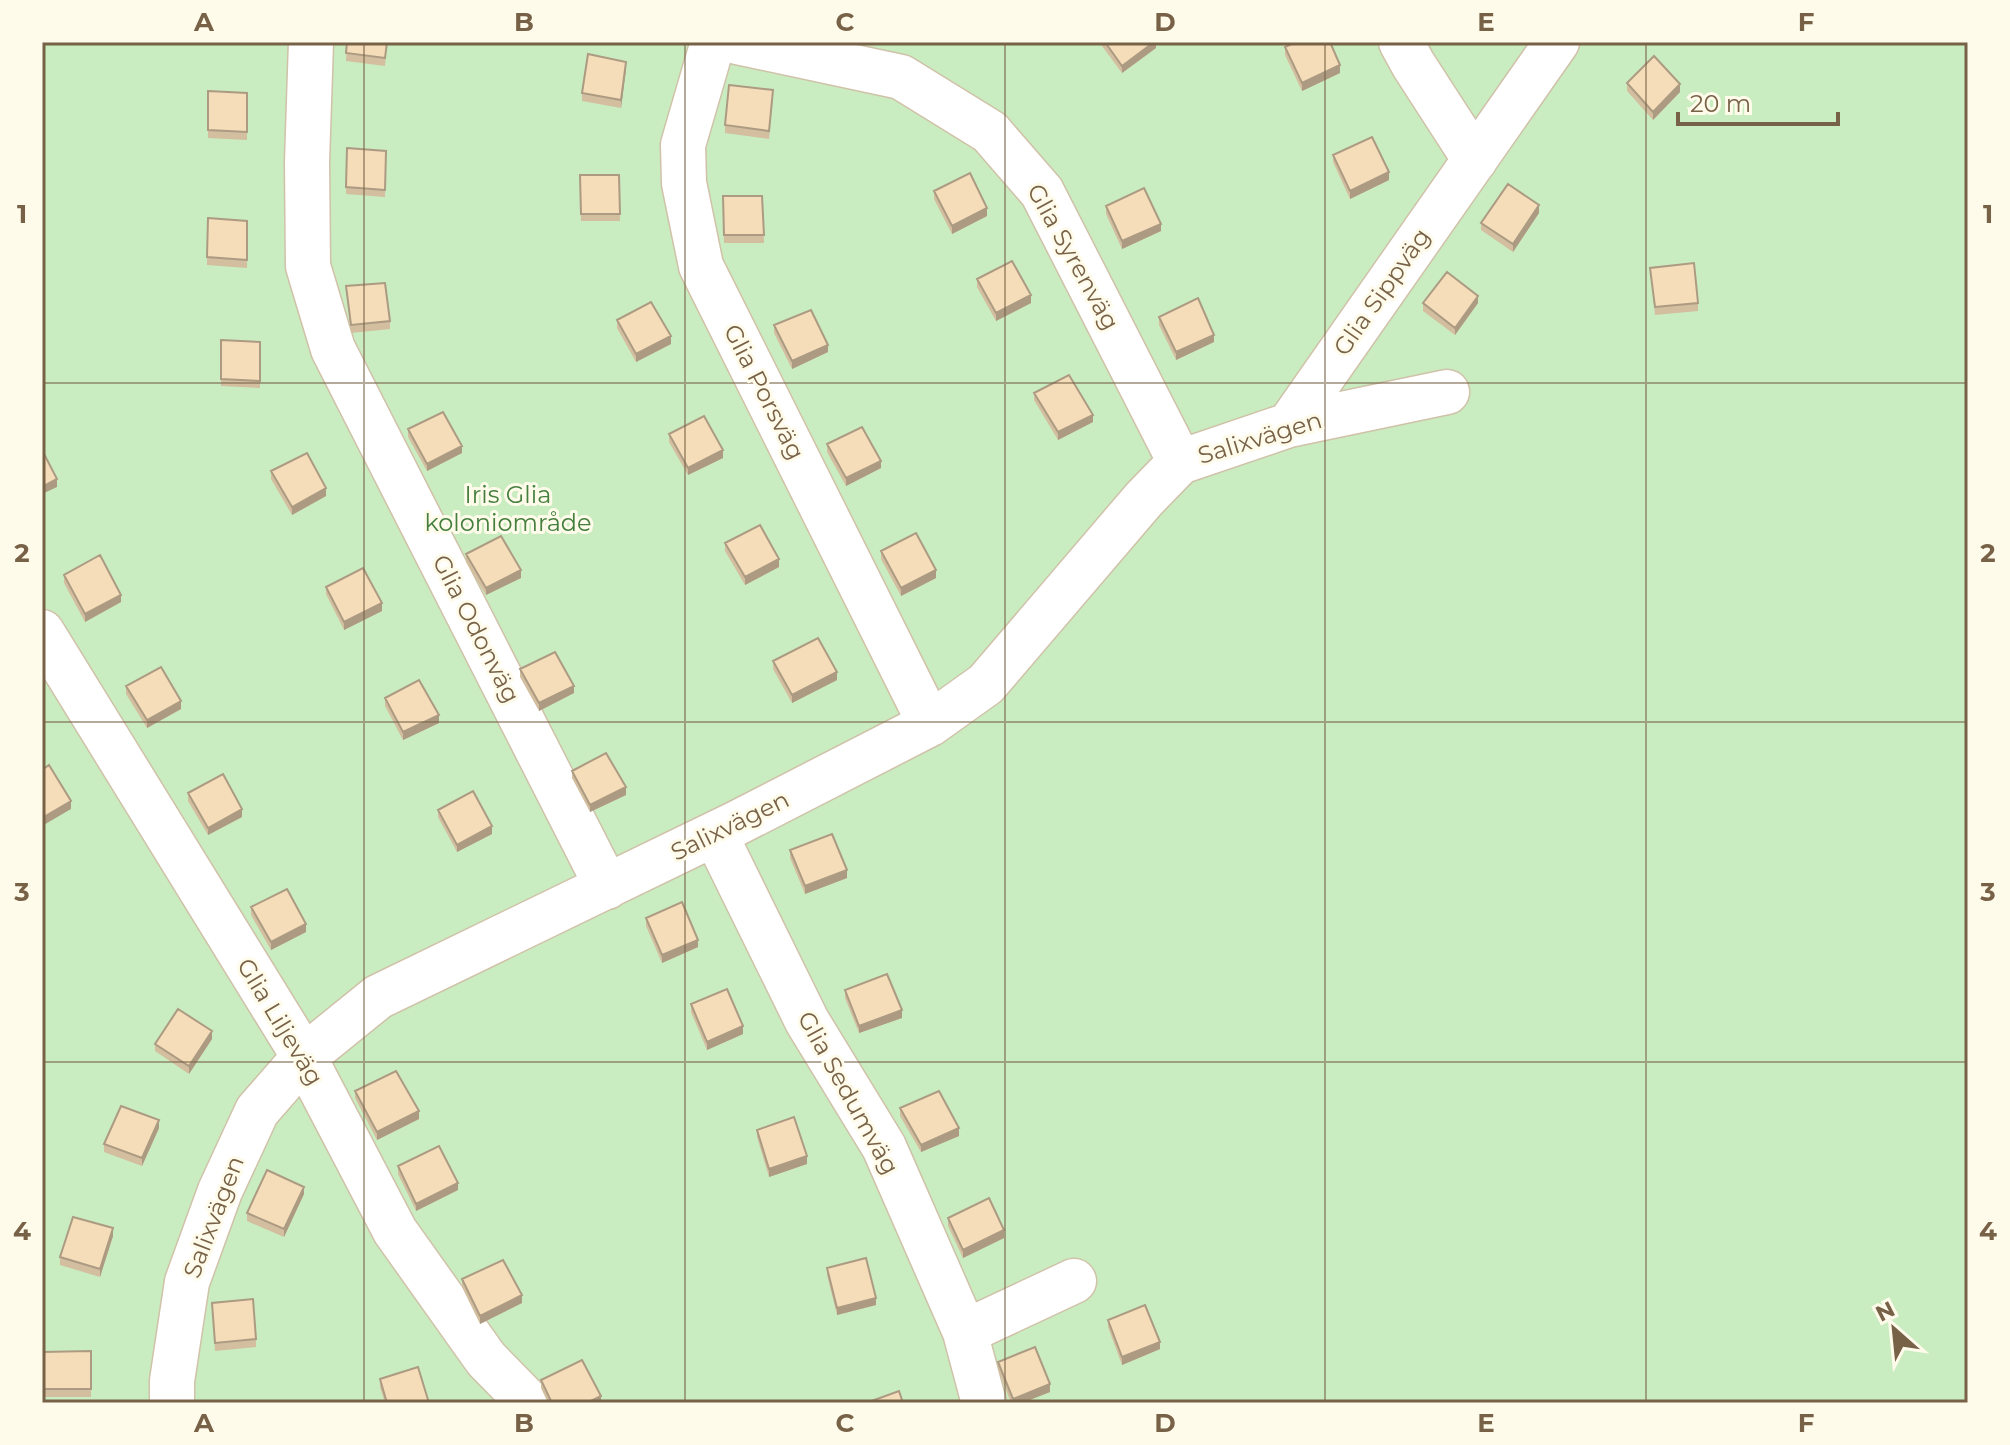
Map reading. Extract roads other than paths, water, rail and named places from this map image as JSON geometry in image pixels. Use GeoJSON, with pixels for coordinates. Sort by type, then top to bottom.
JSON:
{"type":"FeatureCollection","features":[{"type":"Feature","properties":{"kind":"street","name":"Glia Odonväg"},"geometry":{"type":"LineString","coordinates":[[311,42],[308,266],[333,349],[607,887]]}},
{"type":"Feature","properties":{"kind":"street","name":"Glia Porsväg"},"geometry":{"type":"LineString","coordinates":[[713,42],[683,145],[684,183],[701,266],[930,724]]}},
{"type":"Feature","properties":{"kind":"street","name":"Glia Syrenväg"},"geometry":{"type":"LineString","coordinates":[[737,42],[901,77],[990,132],[1042,192],[1180,462]]}},
{"type":"Feature","properties":{"kind":"street"},"geometry":{"type":"LineString","coordinates":[[1401,42],[1475,160]]}},
{"type":"Feature","properties":{"kind":"street","name":"Glia Sippväg"},"geometry":{"type":"LineString","coordinates":[[1289,425],[1557,42]]}},
{"type":"Feature","properties":{"kind":"street","name":"Salixvägen"},"geometry":{"type":"LineString","coordinates":[[172,1403],[172,1381],[187,1282],[220,1191],[257,1111],[304,1057],[378,997],[715,834],[930,724],[986,684],[1144,499],[1180,462],[1289,425],[1447,392]]}},
{"type":"Feature","properties":{"kind":"street","name":"Glia Liljeväg"},"geometry":{"type":"LineString","coordinates":[[42,632],[304,1057],[395,1231],[486,1359],[529,1403]]}},
{"type":"Feature","properties":{"kind":"street","name":"Glia Sedumväg"},"geometry":{"type":"LineString","coordinates":[[715,834],[807,1021],[884,1147],[965,1332],[984,1403]]}},
{"type":"Feature","properties":{"kind":"street"},"geometry":{"type":"LineString","coordinates":[[965,1332],[1074,1281]]}},
{"type":"Feature","properties":{"kind":"park label","name":"Iris Glia koloniområde"},"geometry":{"type":"Point","coordinates":[508,509]}}]}
